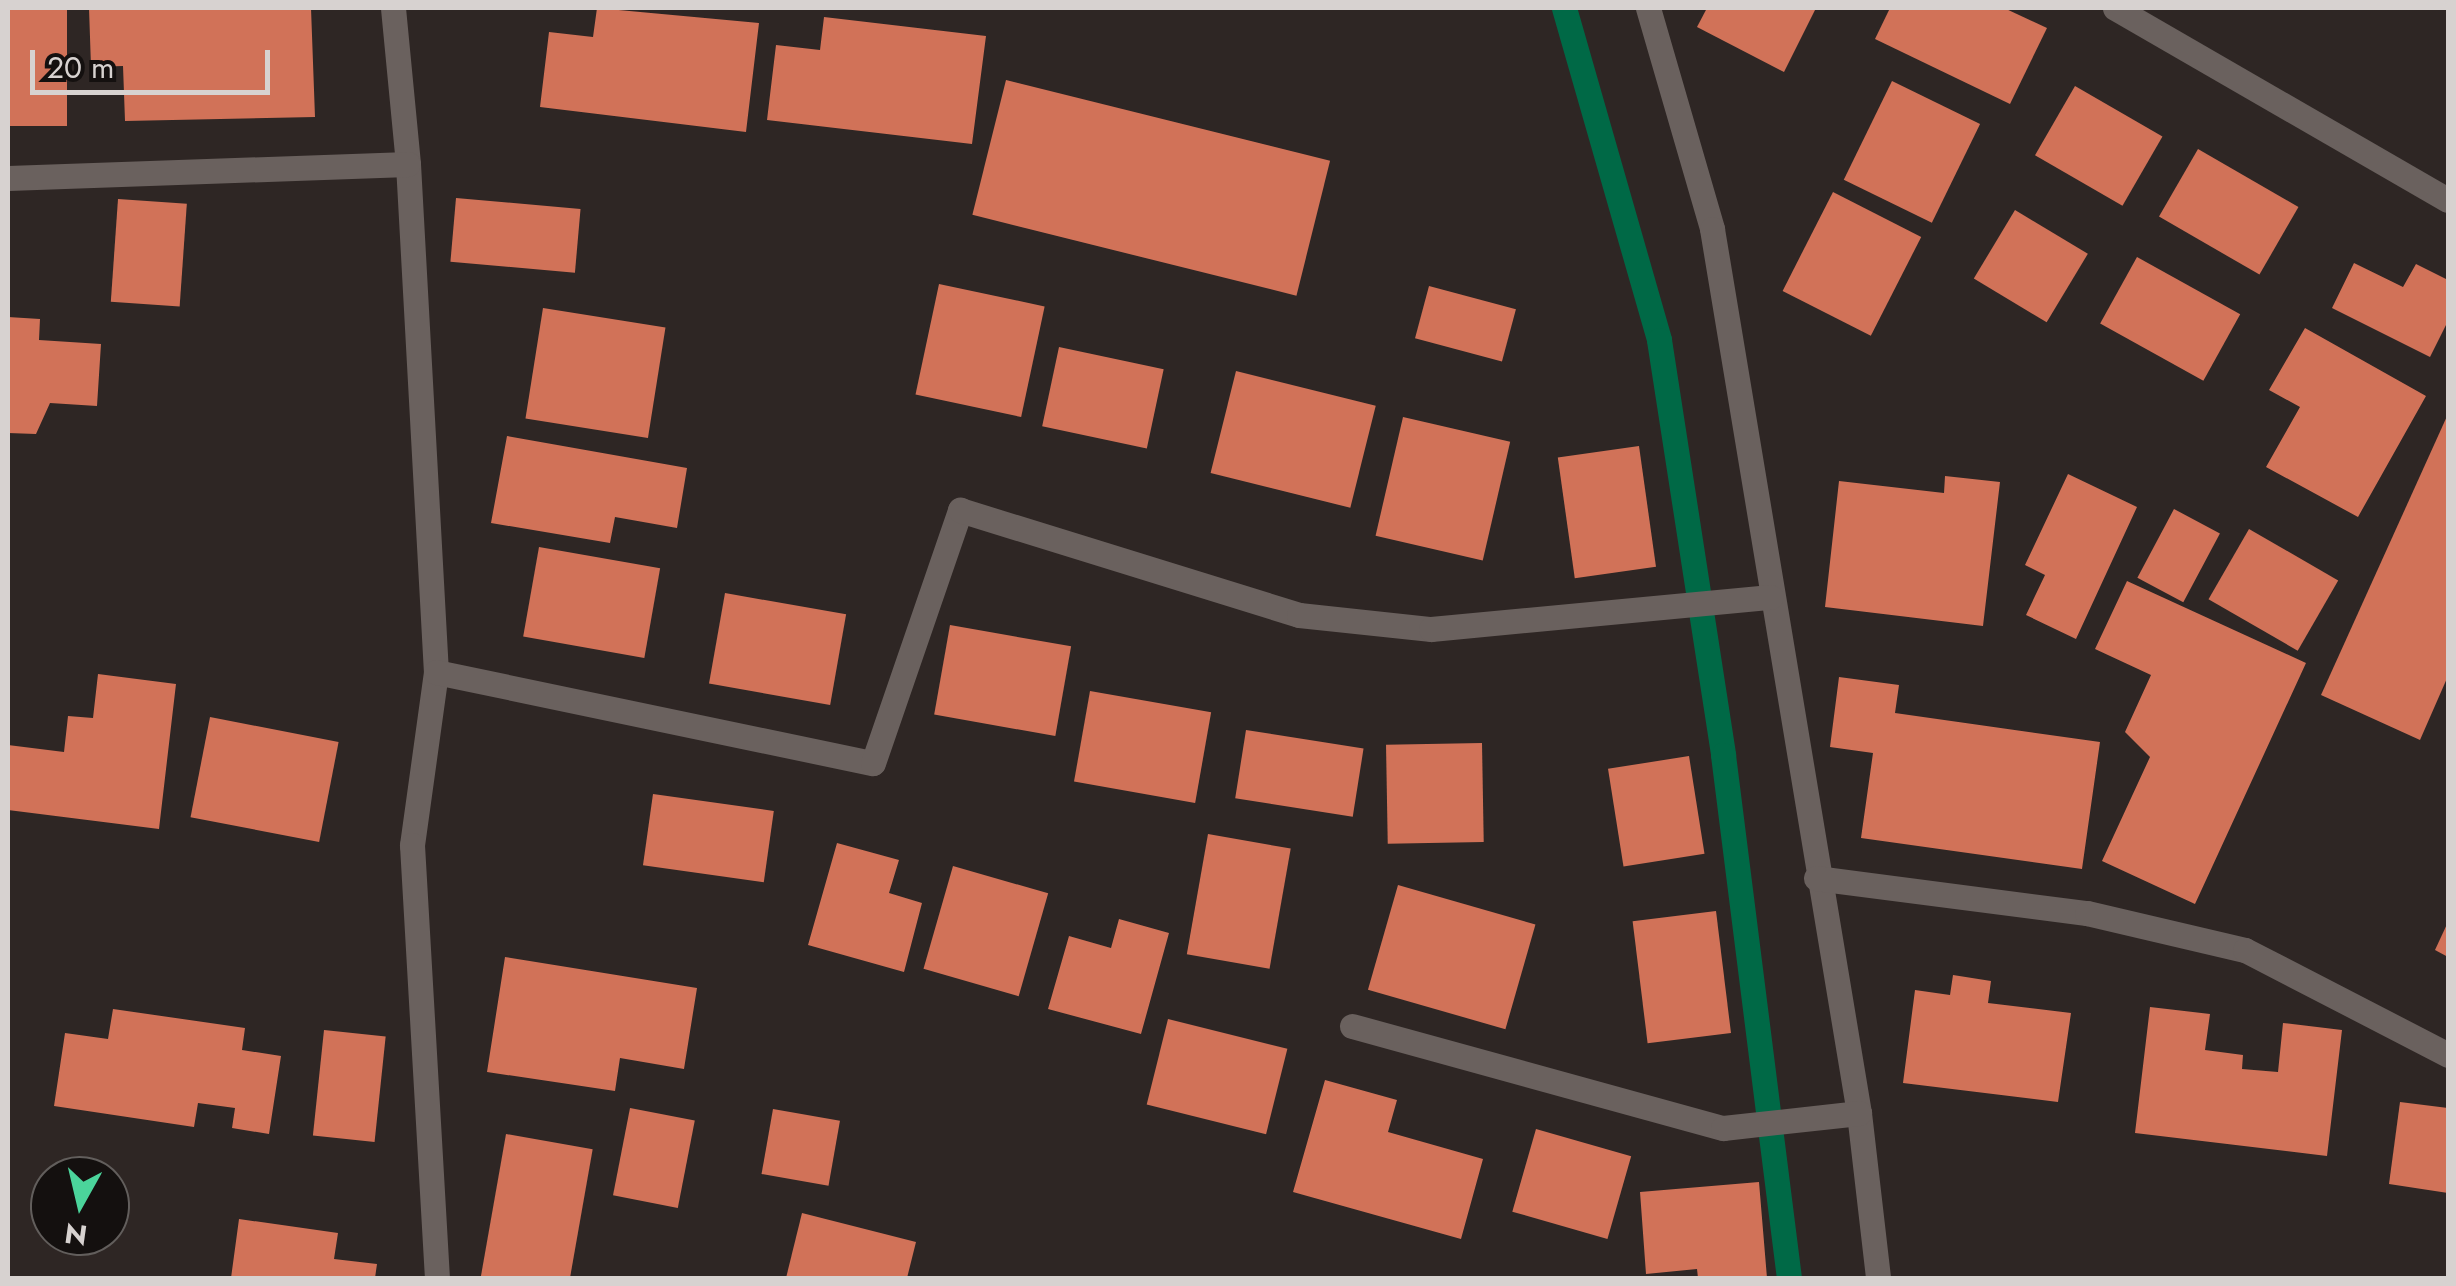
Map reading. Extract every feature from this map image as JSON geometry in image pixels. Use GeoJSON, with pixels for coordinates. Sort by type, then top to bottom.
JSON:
{"type":"FeatureCollection","features":[{"type":"Feature","properties":{"kind":"street"},"geometry":{"type":"LineString","coordinates":[[393,8],[408,164],[436,672],[412,845],[437,1278]]}},
{"type":"Feature","properties":{"kind":"street"},"geometry":{"type":"LineString","coordinates":[[1648,8],[1712,230],[1762,598],[1859,1114],[1878,1278]]}},
{"type":"Feature","properties":{"kind":"street"},"geometry":{"type":"LineString","coordinates":[[2115,8],[2448,200]]}},
{"type":"Feature","properties":{"kind":"street"},"geometry":{"type":"LineString","coordinates":[[8,178],[408,164]]}},
{"type":"Feature","properties":{"kind":"street"},"geometry":{"type":"LineString","coordinates":[[436,672],[873,763],[960,510],[1299,614],[1431,629],[1762,598]]}},
{"type":"Feature","properties":{"kind":"street"},"geometry":{"type":"LineString","coordinates":[[1816,878],[2087,913],[2245,950],[2448,1054]]}},
{"type":"Feature","properties":{"kind":"street"},"geometry":{"type":"LineString","coordinates":[[1352,1026],[1723,1128],[1859,1114]]}},
{"type":"Feature","properties":{"kind":"building"},"geometry":{"type":"Polygon","coordinates":[[[8,8],[67,8],[67,126],[8,126],[8,8]]]}},
{"type":"Feature","properties":{"kind":"building"},"geometry":{"type":"Polygon","coordinates":[[[89,8],[311,8],[315,117],[125,121],[123,66],[91,67],[89,8]]]}},
{"type":"Feature","properties":{"kind":"building"},"geometry":{"type":"Polygon","coordinates":[[[597,8],[759,23],[746,132],[540,107],[549,32],[593,37],[597,8]]]}},
{"type":"Feature","properties":{"kind":"building"},"geometry":{"type":"Polygon","coordinates":[[[1707,8],[1816,8],[1784,72],[1697,27],[1707,8]]]}},
{"type":"Feature","properties":{"kind":"building"},"geometry":{"type":"Polygon","coordinates":[[[1890,8],[2004,8],[2047,28],[2010,104],[1875,39],[1890,8]]]}},
{"type":"Feature","properties":{"kind":"building"},"geometry":{"type":"Polygon","coordinates":[[[824,17],[986,36],[972,144],[767,120],[776,45],[820,50],[824,17]]]}},
{"type":"Feature","properties":{"kind":"building"},"geometry":{"type":"Polygon","coordinates":[[[1006,80],[1330,161],[1296,296],[972,215],[1006,80]]]}},
{"type":"Feature","properties":{"kind":"building"},"geometry":{"type":"Polygon","coordinates":[[[1892,81],[1980,124],[1932,223],[1844,180],[1892,81]]]}},
{"type":"Feature","properties":{"kind":"building"},"geometry":{"type":"Polygon","coordinates":[[[2075,86],[2162,136],[2122,206],[2035,155],[2075,86]]]}},
{"type":"Feature","properties":{"kind":"building"},"geometry":{"type":"Polygon","coordinates":[[[2198,149],[2298,207],[2259,275],[2159,217],[2198,149]]]}},
{"type":"Feature","properties":{"kind":"building"},"geometry":{"type":"Polygon","coordinates":[[[1833,192],[1921,237],[1871,336],[1783,291],[1833,192]]]}},
{"type":"Feature","properties":{"kind":"building"},"geometry":{"type":"Polygon","coordinates":[[[456,198],[581,209],[575,273],[450,262],[456,198]]]}},
{"type":"Feature","properties":{"kind":"building"},"geometry":{"type":"Polygon","coordinates":[[[118,199],[187,204],[180,307],[111,302],[118,199]]]}},
{"type":"Feature","properties":{"kind":"building"},"geometry":{"type":"Polygon","coordinates":[[[2015,210],[2088,254],[2047,322],[1974,279],[2015,210]]]}},
{"type":"Feature","properties":{"kind":"building"},"geometry":{"type":"Polygon","coordinates":[[[2137,257],[2240,314],[2203,381],[2100,323],[2137,257]]]}},
{"type":"Feature","properties":{"kind":"building"},"geometry":{"type":"Polygon","coordinates":[[[2354,263],[2403,287],[2416,264],[2448,280],[2448,321],[2430,357],[2332,308],[2354,263]]]}},
{"type":"Feature","properties":{"kind":"building"},"geometry":{"type":"Polygon","coordinates":[[[939,284],[1045,306],[1021,417],[916,395],[939,284]]]}},
{"type":"Feature","properties":{"kind":"building"},"geometry":{"type":"Polygon","coordinates":[[[1429,286],[1516,309],[1502,361],[1415,338],[1429,286]]]}},
{"type":"Feature","properties":{"kind":"building"},"geometry":{"type":"Polygon","coordinates":[[[543,308],[665,327],[648,438],[525,419],[543,308]]]}},
{"type":"Feature","properties":{"kind":"building"},"geometry":{"type":"Polygon","coordinates":[[[8,317],[40,319],[39,340],[101,344],[97,406],[50,403],[36,434],[8,433],[8,317]]]}},
{"type":"Feature","properties":{"kind":"building"},"geometry":{"type":"Polygon","coordinates":[[[2305,328],[2426,396],[2358,517],[2266,467],[2300,407],[2269,390],[2305,328]]]}},
{"type":"Feature","properties":{"kind":"building"},"geometry":{"type":"Polygon","coordinates":[[[1059,347],[1164,369],[1147,448],[1042,426],[1059,347]]]}},
{"type":"Feature","properties":{"kind":"building"},"geometry":{"type":"Polygon","coordinates":[[[1236,371],[1376,406],[1350,508],[1211,473],[1236,371]]]}},
{"type":"Feature","properties":{"kind":"building"},"geometry":{"type":"Polygon","coordinates":[[[2448,414],[2448,676],[2420,740],[2321,695],[2448,414]]]}},
{"type":"Feature","properties":{"kind":"building"},"geometry":{"type":"Polygon","coordinates":[[[1403,417],[1510,442],[1483,561],[1376,536],[1403,417]]]}},
{"type":"Feature","properties":{"kind":"building"},"geometry":{"type":"Polygon","coordinates":[[[507,436],[687,468],[677,528],[615,517],[610,543],[491,523],[507,436]]]}},
{"type":"Feature","properties":{"kind":"building"},"geometry":{"type":"Polygon","coordinates":[[[1639,446],[1656,567],[1575,578],[1558,457],[1639,446]]]}},
{"type":"Feature","properties":{"kind":"building"},"geometry":{"type":"Polygon","coordinates":[[[2068,474],[2137,507],[2076,639],[2026,615],[2045,575],[2025,565],[2068,474]]]}},
{"type":"Feature","properties":{"kind":"building"},"geometry":{"type":"Polygon","coordinates":[[[1945,476],[2000,482],[1983,626],[1825,607],[1839,481],[1944,493],[1945,476]]]}},
{"type":"Feature","properties":{"kind":"building"},"geometry":{"type":"Polygon","coordinates":[[[2174,509],[2220,533],[2183,602],[2137,578],[2174,509]]]}},
{"type":"Feature","properties":{"kind":"building"},"geometry":{"type":"Polygon","coordinates":[[[2249,529],[2338,580],[2298,651],[2208,599],[2249,529]]]}},
{"type":"Feature","properties":{"kind":"building"},"geometry":{"type":"Polygon","coordinates":[[[539,547],[660,568],[644,658],[523,637],[539,547]]]}},
{"type":"Feature","properties":{"kind":"building"},"geometry":{"type":"Polygon","coordinates":[[[2127,581],[2306,663],[2195,904],[2102,861],[2150,757],[2125,732],[2151,675],[2095,649],[2127,581]]]}},
{"type":"Feature","properties":{"kind":"building"},"geometry":{"type":"Polygon","coordinates":[[[725,593],[846,614],[830,705],[709,684],[725,593]]]}},
{"type":"Feature","properties":{"kind":"building"},"geometry":{"type":"Polygon","coordinates":[[[950,625],[1071,646],[1055,736],[934,715],[950,625]]]}},
{"type":"Feature","properties":{"kind":"building"},"geometry":{"type":"Polygon","coordinates":[[[98,674],[176,684],[159,829],[8,810],[8,745],[64,752],[68,716],[93,718],[98,674]]]}},
{"type":"Feature","properties":{"kind":"building"},"geometry":{"type":"Polygon","coordinates":[[[1839,677],[1899,685],[1895,713],[2100,742],[2082,869],[1861,838],[1873,753],[1830,747],[1839,677]]]}},
{"type":"Feature","properties":{"kind":"building"},"geometry":{"type":"Polygon","coordinates":[[[1090,691],[1211,712],[1195,803],[1074,782],[1090,691]]]}},
{"type":"Feature","properties":{"kind":"building"},"geometry":{"type":"Polygon","coordinates":[[[210,717],[339,742],[319,842],[191,817],[210,717]]]}},
{"type":"Feature","properties":{"kind":"building"},"geometry":{"type":"Polygon","coordinates":[[[1246,730],[1364,749],[1353,817],[1235,798],[1246,730]]]}},
{"type":"Feature","properties":{"kind":"building"},"geometry":{"type":"Polygon","coordinates":[[[1482,743],[1484,842],[1388,844],[1386,745],[1482,743]]]}},
{"type":"Feature","properties":{"kind":"building"},"geometry":{"type":"Polygon","coordinates":[[[1689,756],[1704,854],[1623,867],[1608,769],[1689,756]]]}},
{"type":"Feature","properties":{"kind":"building"},"geometry":{"type":"Polygon","coordinates":[[[653,794],[774,811],[764,882],[643,865],[653,794]]]}},
{"type":"Feature","properties":{"kind":"building"},"geometry":{"type":"Polygon","coordinates":[[[1208,834],[1291,849],[1270,969],[1187,954],[1208,834]]]}},
{"type":"Feature","properties":{"kind":"building"},"geometry":{"type":"Polygon","coordinates":[[[837,843],[899,860],[889,893],[922,903],[904,972],[808,945],[837,843]]]}},
{"type":"Feature","properties":{"kind":"building"},"geometry":{"type":"Polygon","coordinates":[[[953,866],[1048,893],[1019,996],[924,969],[953,866]]]}},
{"type":"Feature","properties":{"kind":"building"},"geometry":{"type":"Polygon","coordinates":[[[1398,885],[1535,924],[1505,1029],[1368,990],[1398,885]]]}},
{"type":"Feature","properties":{"kind":"building"},"geometry":{"type":"Polygon","coordinates":[[[1716,911],[1731,1033],[1648,1043],[1633,921],[1716,911]]]}},
{"type":"Feature","properties":{"kind":"building"},"geometry":{"type":"Polygon","coordinates":[[[1119,919],[1169,933],[1141,1034],[1048,1009],[1069,936],[1111,948],[1119,919]]]}},
{"type":"Feature","properties":{"kind":"building"},"geometry":{"type":"Polygon","coordinates":[[[2448,922],[2448,957],[2435,950],[2448,922]]]}},
{"type":"Feature","properties":{"kind":"building"},"geometry":{"type":"Polygon","coordinates":[[[505,957],[697,988],[684,1069],[620,1058],[615,1091],[487,1072],[505,957]]]}},
{"type":"Feature","properties":{"kind":"building"},"geometry":{"type":"Polygon","coordinates":[[[1953,975],[1991,981],[1988,1003],[2071,1013],[2058,1102],[1903,1083],[1915,990],[1950,995],[1953,975]]]}},
{"type":"Feature","properties":{"kind":"building"},"geometry":{"type":"Polygon","coordinates":[[[2150,1007],[2210,1014],[2205,1050],[2243,1055],[2242,1069],[2278,1072],[2283,1023],[2342,1030],[2327,1156],[2135,1133],[2150,1007]]]}},
{"type":"Feature","properties":{"kind":"building"},"geometry":{"type":"Polygon","coordinates":[[[113,1009],[245,1028],[242,1050],[281,1056],[269,1134],[232,1128],[235,1108],[198,1103],[194,1127],[54,1106],[65,1033],[108,1039],[113,1009]]]}},
{"type":"Feature","properties":{"kind":"building"},"geometry":{"type":"Polygon","coordinates":[[[1168,1019],[1287,1049],[1266,1134],[1147,1104],[1168,1019]]]}},
{"type":"Feature","properties":{"kind":"building"},"geometry":{"type":"Polygon","coordinates":[[[324,1030],[386,1036],[375,1142],[313,1135],[324,1030]]]}},
{"type":"Feature","properties":{"kind":"building"},"geometry":{"type":"Polygon","coordinates":[[[1325,1080],[1397,1100],[1388,1132],[1483,1159],[1461,1239],[1293,1192],[1325,1080]]]}},
{"type":"Feature","properties":{"kind":"building"},"geometry":{"type":"Polygon","coordinates":[[[2400,1102],[2448,1108],[2448,1193],[2389,1184],[2400,1102]]]}},
{"type":"Feature","properties":{"kind":"building"},"geometry":{"type":"Polygon","coordinates":[[[630,1108],[695,1121],[678,1208],[613,1195],[630,1108]]]}},
{"type":"Feature","properties":{"kind":"building"},"geometry":{"type":"Polygon","coordinates":[[[773,1109],[840,1121],[829,1186],[762,1174],[773,1109]]]}},
{"type":"Feature","properties":{"kind":"building"},"geometry":{"type":"Polygon","coordinates":[[[1536,1129],[1631,1156],[1607,1239],[1512,1212],[1536,1129]]]}},
{"type":"Feature","properties":{"kind":"building"},"geometry":{"type":"Polygon","coordinates":[[[506,1134],[593,1149],[570,1278],[481,1278],[506,1134]]]}},
{"type":"Feature","properties":{"kind":"building"},"geometry":{"type":"Polygon","coordinates":[[[1759,1182],[1767,1278],[1698,1278],[1697,1269],[1646,1274],[1640,1192],[1759,1182]]]}},
{"type":"Feature","properties":{"kind":"building"},"geometry":{"type":"Polygon","coordinates":[[[802,1213],[916,1242],[907,1278],[786,1278],[802,1213]]]}},
{"type":"Feature","properties":{"kind":"building"},"geometry":{"type":"Polygon","coordinates":[[[239,1219],[338,1233],[334,1259],[377,1264],[375,1278],[231,1278],[239,1219]]]}},
{"type":"Feature","properties":{"kind":"waterway"},"geometry":{"type":"LineString","coordinates":[[1564,8],[1659,340],[1723,755],[1789,1278]]}}]}
